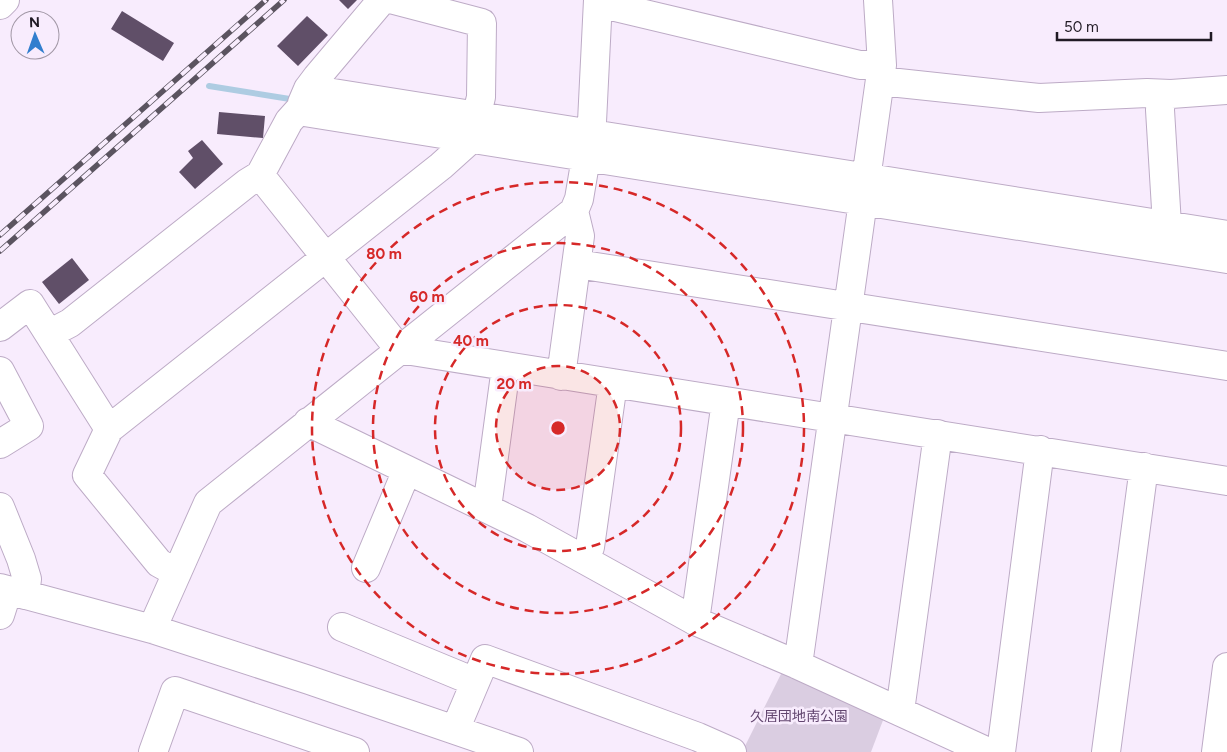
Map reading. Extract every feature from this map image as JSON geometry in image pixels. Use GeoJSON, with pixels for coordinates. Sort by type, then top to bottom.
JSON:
{"type":"FeatureCollection","features":[{"type":"Feature","properties":{"kind":"street"},"geometry":{"type":"LineString","coordinates":[[0,5],[5,0]]}},
{"type":"Feature","properties":{"kind":"street"},"geometry":{"type":"LineString","coordinates":[[49,334],[70,323],[246,183],[260,175],[289,121],[382,0]]}},
{"type":"Feature","properties":{"kind":"street"},"geometry":{"type":"LineString","coordinates":[[177,573],[159,563],[87,475],[109,429],[441,166],[474,128],[480,97],[482,22],[394,0]]}},
{"type":"Feature","properties":{"kind":"street"},"geometry":{"type":"LineString","coordinates":[[798,665],[881,73],[878,0]]}},
{"type":"Feature","properties":{"kind":"street"},"geometry":{"type":"LineString","coordinates":[[152,629],[208,503],[574,211],[579,199],[588,146],[598,2],[860,65],[881,73],[1039,98],[1227,90]]}},
{"type":"Feature","properties":{"kind":"street"},"geometry":{"type":"LineString","coordinates":[[1161,94],[1165,237]]}},
{"type":"Feature","properties":{"kind":"street"},"geometry":{"type":"LineString","coordinates":[[303,101],[1165,237],[1227,259]]}},
{"type":"Feature","properties":{"kind":"street"},"geometry":{"type":"LineString","coordinates":[[260,175],[399,349],[1227,481]]}},
{"type":"Feature","properties":{"kind":"street"},"geometry":{"type":"LineString","coordinates":[[561,376],[580,236],[574,211]]}},
{"type":"Feature","properties":{"kind":"street"},"geometry":{"type":"LineString","coordinates":[[1165,237],[1227,235]]}},
{"type":"Feature","properties":{"kind":"street"},"geometry":{"type":"LineString","coordinates":[[577,264],[1227,366]]}},
{"type":"Feature","properties":{"kind":"street"},"geometry":{"type":"LineString","coordinates":[[0,328],[30,304],[109,429]]}},
{"type":"Feature","properties":{"kind":"street"},"geometry":{"type":"LineString","coordinates":[[487,508],[506,367]]}},
{"type":"Feature","properties":{"kind":"street"},"geometry":{"type":"LineString","coordinates":[[0,371],[29,426],[0,444]]}},
{"type":"Feature","properties":{"kind":"street"},"geometry":{"type":"LineString","coordinates":[[585,559],[590,547],[613,383]]}},
{"type":"Feature","properties":{"kind":"street"},"geometry":{"type":"LineString","coordinates":[[695,621],[726,401]]}},
{"type":"Feature","properties":{"kind":"street"},"geometry":{"type":"LineString","coordinates":[[308,422],[487,508],[585,559],[695,621],[798,665],[988,752]]}},
{"type":"Feature","properties":{"kind":"street"},"geometry":{"type":"LineString","coordinates":[[900,711],[938,434]]}},
{"type":"Feature","properties":{"kind":"street"},"geometry":{"type":"LineString","coordinates":[[1000,752],[1040,450]]}},
{"type":"Feature","properties":{"kind":"street"},"geometry":{"type":"LineString","coordinates":[[1106,752],[1144,468]]}},
{"type":"Feature","properties":{"kind":"street"},"geometry":{"type":"LineString","coordinates":[[366,568],[406,470]]}},
{"type":"Feature","properties":{"kind":"street"},"geometry":{"type":"LineString","coordinates":[[0,507],[15,541],[27,579],[8,597]]}},
{"type":"Feature","properties":{"kind":"street"},"geometry":{"type":"LineString","coordinates":[[8,597],[152,629],[519,752]]}},
{"type":"Feature","properties":{"kind":"street"},"geometry":{"type":"LineString","coordinates":[[342,627],[475,682]]}},
{"type":"Feature","properties":{"kind":"street"},"geometry":{"type":"LineString","coordinates":[[455,730],[485,659],[689,734],[732,752]]}},
{"type":"Feature","properties":{"kind":"street"},"geometry":{"type":"LineString","coordinates":[[1220,744],[1227,667]]}},
{"type":"Feature","properties":{"kind":"street"},"geometry":{"type":"LineString","coordinates":[[153,752],[175,691],[355,752]]}},
{"type":"Feature","properties":{"kind":"green space","name":"久居団地南公園"},"geometry":{"type":"Polygon","coordinates":[[[783,670],[885,715],[871,752],[742,752],[783,670]]]}},
{"type":"Feature","properties":{"kind":"building"},"geometry":{"type":"Polygon","coordinates":[[[339,0],[357,0],[348,9],[339,0]]]}},
{"type":"Feature","properties":{"kind":"building"},"geometry":{"type":"Polygon","coordinates":[[[122,11],[174,43],[163,61],[111,29],[122,11]]]}},
{"type":"Feature","properties":{"kind":"building"},"geometry":{"type":"Polygon","coordinates":[[[307,16],[328,35],[298,66],[277,46],[307,16]]]}},
{"type":"Feature","properties":{"kind":"building"},"geometry":{"type":"Polygon","coordinates":[[[219,112],[265,116],[263,138],[217,134],[219,112]]]}},
{"type":"Feature","properties":{"kind":"building"},"geometry":{"type":"Polygon","coordinates":[[[202,140],[223,164],[195,189],[179,172],[193,158],[188,151],[202,140]]]}},
{"type":"Feature","properties":{"kind":"building"},"geometry":{"type":"Polygon","coordinates":[[[72,258],[89,280],[59,304],[42,282],[72,258]]]}},
{"type":"Feature","properties":{"kind":"waterway"},"geometry":{"type":"LineString","coordinates":[[209,86],[296,100]]}},
{"type":"Feature","properties":{"kind":"railway"},"geometry":{"type":"LineString","coordinates":[[0,235],[266,0]]}},
{"type":"Feature","properties":{"kind":"railway"},"geometry":{"type":"LineString","coordinates":[[0,251],[284,0]]}}]}
